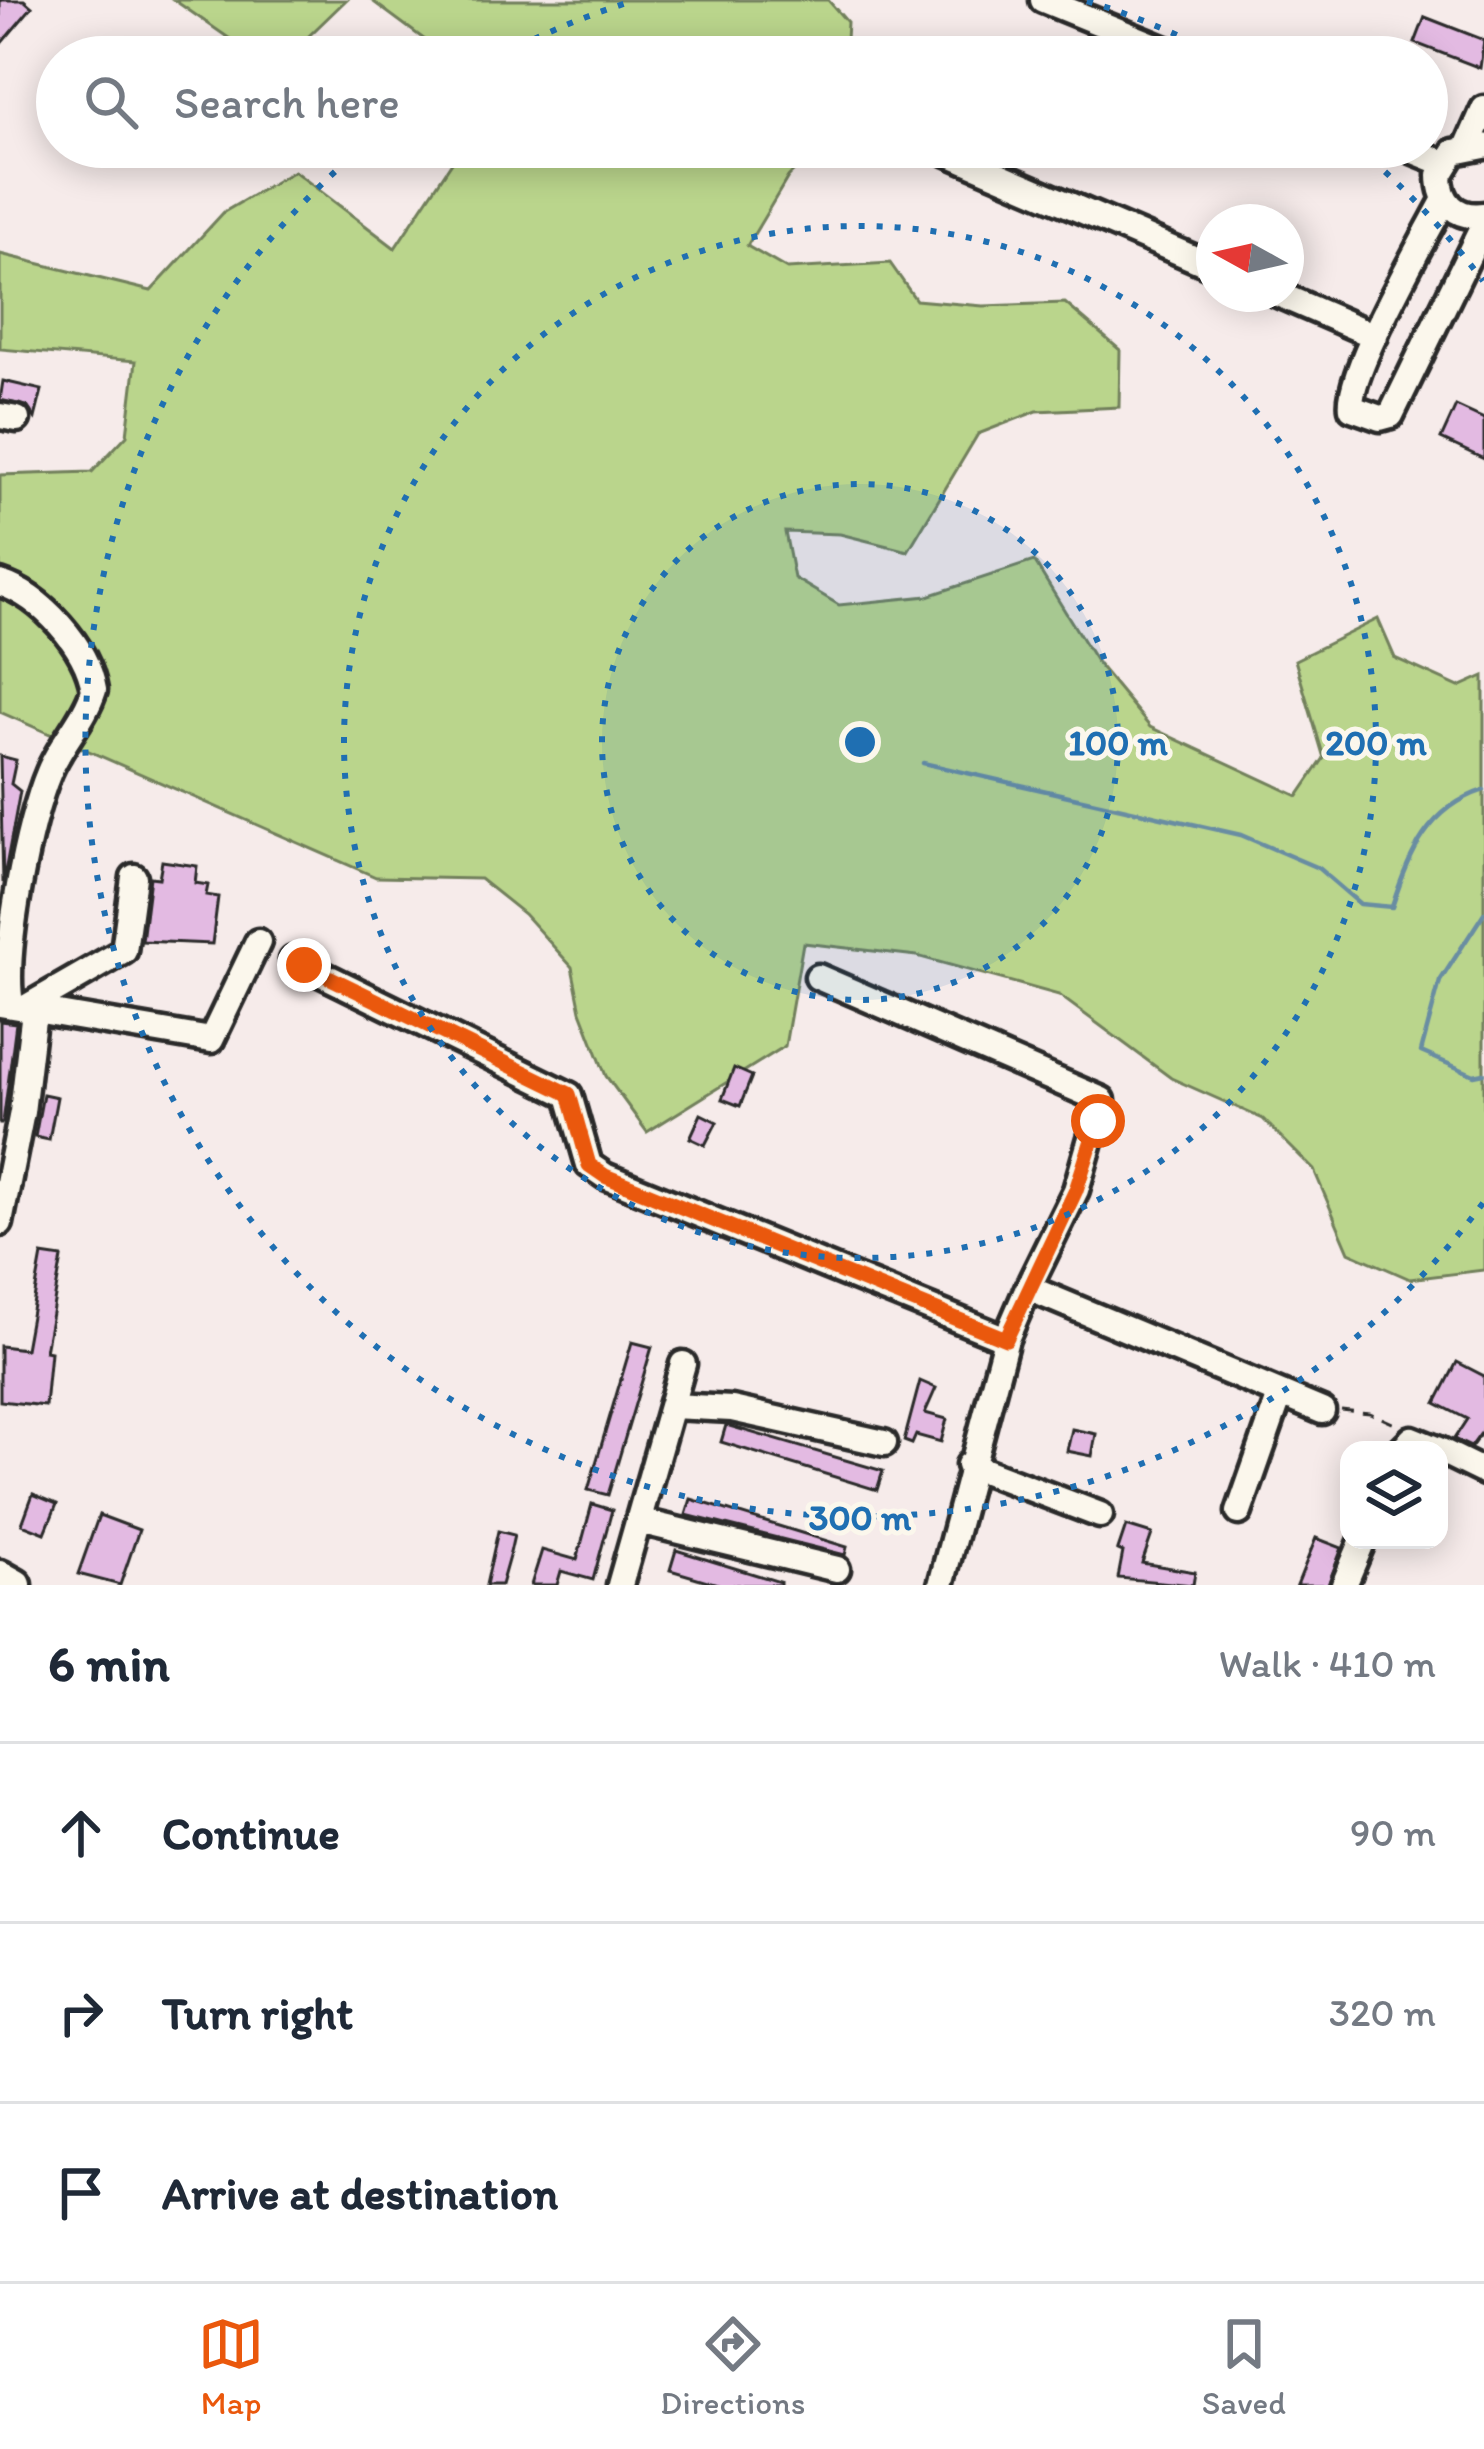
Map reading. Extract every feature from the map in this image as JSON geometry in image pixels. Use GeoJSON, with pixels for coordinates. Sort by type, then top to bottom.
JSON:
{"type":"FeatureCollection","features":[{"type":"Feature","properties":{"kind":"main road"},"geometry":{"type":"LineString","coordinates":[[0,1576],[16,1585]]}},
{"type":"Feature","properties":{"kind":"street"},"geometry":{"type":"LineString","coordinates":[[1043,0],[1131,36]]}},
{"type":"Feature","properties":{"kind":"street"},"geometry":{"type":"LineString","coordinates":[[1448,162],[1480,145],[1484,109]]}},
{"type":"Feature","properties":{"kind":"street"},"geometry":{"type":"LineString","coordinates":[[983,168],[1196,259]]}},
{"type":"Feature","properties":{"kind":"street"},"geometry":{"type":"LineString","coordinates":[[1444,168],[1444,199],[1375,336],[1349,403],[1380,418],[1391,416],[1484,220],[1464,214],[1444,199]]}},
{"type":"Feature","properties":{"kind":"street"},"geometry":{"type":"LineString","coordinates":[[1304,305],[1375,336]]}},
{"type":"Feature","properties":{"kind":"street"},"geometry":{"type":"LineString","coordinates":[[0,583],[29,596],[47,612],[94,690],[50,769],[32,824],[16,925],[22,1112],[0,1223]]}},
{"type":"Feature","properties":{"kind":"street"},"geometry":{"type":"LineString","coordinates":[[17,1007],[124,951],[134,878]]}},
{"type":"Feature","properties":{"kind":"street"},"geometry":{"type":"LineString","coordinates":[[17,1007],[214,1040],[238,976],[258,942]]}},
{"type":"Feature","properties":{"kind":"street"},"geometry":{"type":"LineString","coordinates":[[293,960],[569,1094],[589,1165],[605,1176],[1006,1339]]}},
{"type":"Feature","properties":{"kind":"street"},"geometry":{"type":"LineString","coordinates":[[818,977],[1102,1100],[1076,1190],[1006,1339],[941,1585]]}},
{"type":"Feature","properties":{"kind":"street"},"geometry":{"type":"LineString","coordinates":[[1028,1288],[1322,1411]]}},
{"type":"Feature","properties":{"kind":"street"},"geometry":{"type":"LineString","coordinates":[[620,1585],[683,1364]]}},
{"type":"Feature","properties":{"kind":"street"},"geometry":{"type":"LineString","coordinates":[[1239,1512],[1280,1395]]}},
{"type":"Feature","properties":{"kind":"street"},"geometry":{"type":"LineString","coordinates":[[672,1406],[732,1409],[884,1443]]}},
{"type":"Feature","properties":{"kind":"street"},"geometry":{"type":"LineString","coordinates":[[1448,1454],[1484,1472]]}},
{"type":"Feature","properties":{"kind":"street"},"geometry":{"type":"LineString","coordinates":[[969,1465],[1100,1515]]}},
{"type":"Feature","properties":{"kind":"street"},"geometry":{"type":"LineString","coordinates":[[639,1520],[837,1569]]}},
{"type":"Feature","properties":{"kind":"street"},"geometry":{"type":"LineString","coordinates":[[1344,1585],[1359,1549]]}},
{"type":"Feature","properties":{"kind":"path"},"geometry":{"type":"LineString","coordinates":[[1322,1411],[1379,1415],[1403,1441]]}},
{"type":"Feature","properties":{"kind":"green space"},"geometry":{"type":"Polygon","coordinates":[[[174,0],[346,0],[309,36],[226,36],[174,0]]]}},
{"type":"Feature","properties":{"kind":"green space"},"geometry":{"type":"Polygon","coordinates":[[[371,0],[828,0],[847,22],[846,36],[420,36],[371,0]]]}},
{"type":"Feature","properties":{"kind":"green space"},"geometry":{"type":"Polygon","coordinates":[[[448,168],[797,168],[747,246],[787,269],[890,263],[916,300],[983,306],[1065,303],[1120,350],[1119,407],[1037,411],[978,434],[908,551],[840,534],[785,532],[794,578],[839,605],[928,596],[1034,561],[1097,663],[1150,727],[1298,796],[1324,758],[1295,660],[1378,619],[1395,658],[1459,687],[1484,676],[1484,1270],[1410,1279],[1349,1252],[1314,1170],[1263,1119],[1171,1078],[1059,995],[917,956],[803,943],[785,1046],[647,1132],[606,1076],[581,1011],[572,967],[524,914],[480,879],[376,877],[0,712],[0,475],[92,472],[127,435],[136,361],[0,349],[0,254],[151,291],[224,212],[294,171],[395,248],[448,168]]]}},
{"type":"Feature","properties":{"kind":"building"},"geometry":{"type":"Polygon","coordinates":[[[0,0],[24,0],[32,7],[0,45],[0,0]]]}},
{"type":"Feature","properties":{"kind":"building"},"geometry":{"type":"Polygon","coordinates":[[[1425,17],[1484,40],[1480,68],[1448,56],[1448,36],[1418,36],[1425,17]]]}},
{"type":"Feature","properties":{"kind":"building"},"geometry":{"type":"Polygon","coordinates":[[[3,381],[42,390],[35,418],[27,406],[0,400],[3,381]]]}},
{"type":"Feature","properties":{"kind":"building"},"geometry":{"type":"Polygon","coordinates":[[[1456,406],[1484,419],[1484,459],[1441,439],[1456,406]]]}},
{"type":"Feature","properties":{"kind":"building"},"geometry":{"type":"Polygon","coordinates":[[[0,756],[16,760],[11,784],[20,791],[3,883],[0,756]]]}},
{"type":"Feature","properties":{"kind":"building"},"geometry":{"type":"Polygon","coordinates":[[[162,861],[197,866],[195,883],[208,885],[206,895],[218,897],[212,944],[142,941],[150,877],[159,878],[162,861]]]}},
{"type":"Feature","properties":{"kind":"building"},"geometry":{"type":"Polygon","coordinates":[[[0,1021],[16,1023],[3,1123],[0,1123],[0,1021]]]}},
{"type":"Feature","properties":{"kind":"building"},"geometry":{"type":"Polygon","coordinates":[[[734,1068],[752,1076],[740,1106],[722,1099],[734,1068]]]}},
{"type":"Feature","properties":{"kind":"building"},"geometry":{"type":"Polygon","coordinates":[[[43,1094],[57,1097],[49,1140],[35,1137],[43,1094]]]}},
{"type":"Feature","properties":{"kind":"building"},"geometry":{"type":"Polygon","coordinates":[[[701,1114],[717,1122],[705,1145],[690,1138],[701,1114]]]}},
{"type":"Feature","properties":{"kind":"building"},"geometry":{"type":"Polygon","coordinates":[[[42,1255],[62,1258],[45,1351],[50,1352],[45,1406],[0,1401],[0,1346],[25,1349],[42,1255]]]}},
{"type":"Feature","properties":{"kind":"building"},"geometry":{"type":"Polygon","coordinates":[[[632,1342],[652,1347],[608,1495],[588,1490],[632,1342]]]}},
{"type":"Feature","properties":{"kind":"building"},"geometry":{"type":"Polygon","coordinates":[[[1457,1362],[1484,1376],[1484,1429],[1471,1447],[1454,1439],[1467,1419],[1436,1403],[1457,1362]]]}},
{"type":"Feature","properties":{"kind":"building"},"geometry":{"type":"Polygon","coordinates":[[[920,1381],[936,1388],[925,1413],[947,1419],[941,1442],[916,1435],[912,1444],[904,1441],[920,1381]]]}},
{"type":"Feature","properties":{"kind":"building"},"geometry":{"type":"Polygon","coordinates":[[[726,1425],[883,1471],[877,1490],[721,1442],[726,1425]]]}},
{"type":"Feature","properties":{"kind":"building"},"geometry":{"type":"Polygon","coordinates":[[[1072,1429],[1096,1434],[1092,1456],[1067,1451],[1072,1429]]]}},
{"type":"Feature","properties":{"kind":"building"},"geometry":{"type":"Polygon","coordinates":[[[33,1494],[57,1504],[45,1533],[22,1524],[33,1494]]]}},
{"type":"Feature","properties":{"kind":"building"},"geometry":{"type":"Polygon","coordinates":[[[691,1499],[847,1547],[845,1555],[686,1515],[691,1499]]]}},
{"type":"Feature","properties":{"kind":"building"},"geometry":{"type":"Polygon","coordinates":[[[592,1504],[612,1510],[593,1580],[561,1571],[557,1585],[531,1585],[542,1550],[577,1560],[592,1504]]]}},
{"type":"Feature","properties":{"kind":"building"},"geometry":{"type":"Polygon","coordinates":[[[99,1515],[139,1530],[120,1585],[78,1574],[99,1515]]]}},
{"type":"Feature","properties":{"kind":"building"},"geometry":{"type":"Polygon","coordinates":[[[1126,1526],[1152,1534],[1142,1563],[1195,1572],[1193,1585],[1118,1578],[1123,1552],[1118,1550],[1126,1526]]]}},
{"type":"Feature","properties":{"kind":"building"},"geometry":{"type":"Polygon","coordinates":[[[498,1531],[514,1535],[501,1585],[486,1585],[498,1531]]]}},
{"type":"Feature","properties":{"kind":"building"},"geometry":{"type":"Polygon","coordinates":[[[1316,1538],[1342,1549],[1328,1585],[1297,1585],[1316,1538]]]}},
{"type":"Feature","properties":{"kind":"building"},"geometry":{"type":"Polygon","coordinates":[[[676,1550],[780,1585],[721,1585],[670,1570],[676,1550]]]}},
{"type":"Feature","properties":{"kind":"waterway"},"geometry":{"type":"LineString","coordinates":[[923,763],[1241,835],[1318,868],[1360,904],[1392,907],[1423,835],[1448,808],[1484,790]]}},
{"type":"Feature","properties":{"kind":"waterway"},"geometry":{"type":"LineString","coordinates":[[1484,913],[1440,981],[1421,1052],[1474,1075],[1484,1073]]}},
{"type":"Feature","properties":{"kind":"route"},"geometry":{"type":"LineString","coordinates":[[304,965],[322,978],[569,1094],[589,1165],[605,1176],[1006,1339],[1076,1190],[1098,1121]]}}]}
